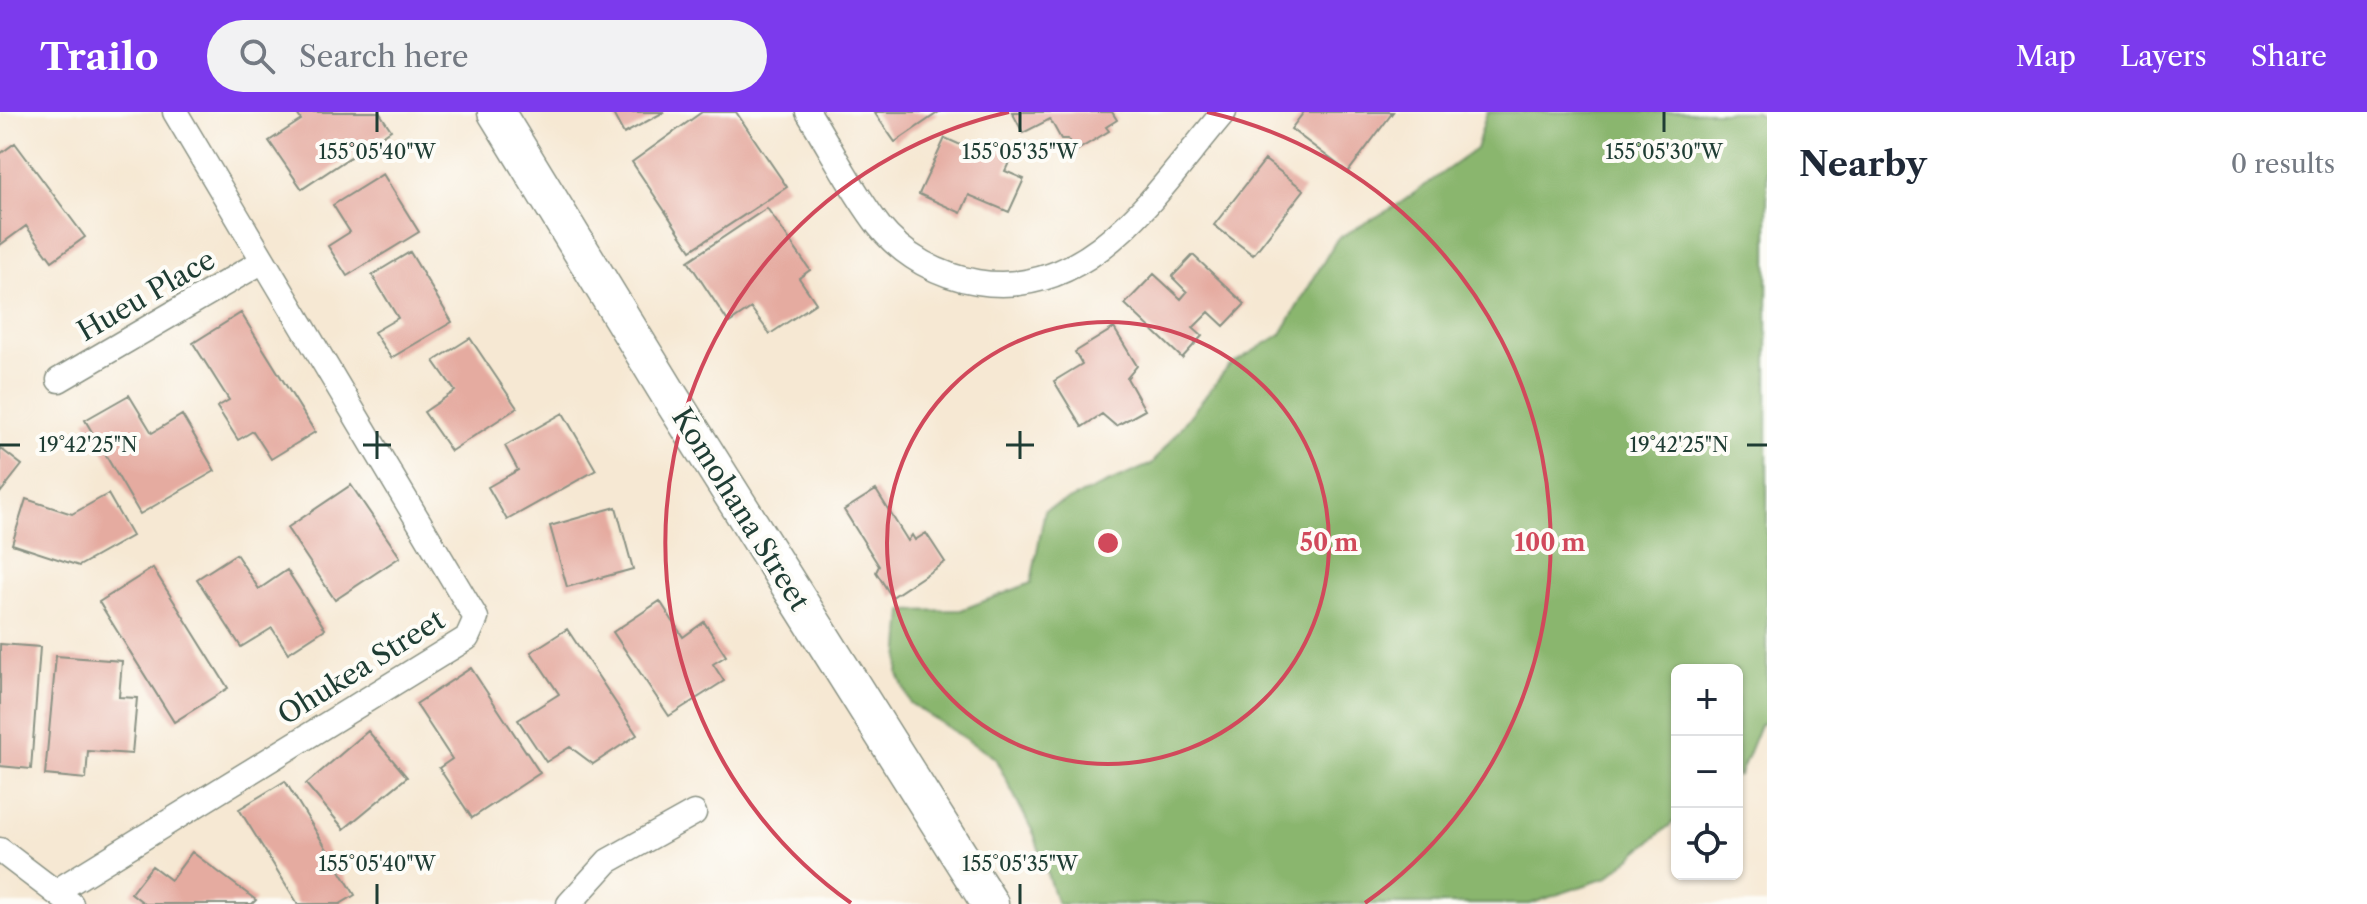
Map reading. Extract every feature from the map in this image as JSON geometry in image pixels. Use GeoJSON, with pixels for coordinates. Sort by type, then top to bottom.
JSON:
{"type":"FeatureCollection","features":[{"type":"Feature","properties":{"kind":"main road","name":"Komohana Street"},"geometry":{"type":"LineString","coordinates":[[496,112],[671,398],[990,904]]}},
{"type":"Feature","properties":{"kind":"street","name":"Ohukea Street"},"geometry":{"type":"LineString","coordinates":[[63,898],[467,638],[476,618],[175,112]]}},
{"type":"Feature","properties":{"kind":"street"},"geometry":{"type":"LineString","coordinates":[[808,112],[878,224],[903,250],[951,276],[1004,285],[1058,275],[1104,248],[1224,112]]}},
{"type":"Feature","properties":{"kind":"street","name":"Hueu Place"},"geometry":{"type":"LineString","coordinates":[[59,380],[263,261]]}},
{"type":"Feature","properties":{"kind":"street"},"geometry":{"type":"LineString","coordinates":[[569,904],[608,861],[694,813]]}},
{"type":"Feature","properties":{"kind":"street"},"geometry":{"type":"LineString","coordinates":[[0,850],[63,898]]}},
{"type":"Feature","properties":{"kind":"green space"},"geometry":{"type":"Polygon","coordinates":[[[1487,112],[1756,112],[1767,121],[1767,721],[1760,725],[1743,767],[1743,664],[1671,664],[1671,824],[1606,878],[1530,904],[1057,904],[1034,834],[995,758],[910,703],[898,674],[903,611],[961,610],[1031,583],[1045,510],[1152,464],[1229,366],[1281,334],[1337,239],[1399,204],[1476,149],[1487,112]]]}},
{"type":"Feature","properties":{"kind":"building"},"geometry":{"type":"Polygon","coordinates":[[[296,112],[379,112],[391,130],[302,189],[269,141],[301,120],[296,112]]]}},
{"type":"Feature","properties":{"kind":"building"},"geometry":{"type":"Polygon","coordinates":[[[612,112],[664,112],[624,134],[612,112]]]}},
{"type":"Feature","properties":{"kind":"building"},"geometry":{"type":"Polygon","coordinates":[[[702,112],[736,112],[787,187],[691,250],[632,162],[702,112]]]}},
{"type":"Feature","properties":{"kind":"building"},"geometry":{"type":"Polygon","coordinates":[[[874,112],[939,112],[895,142],[874,112]]]}},
{"type":"Feature","properties":{"kind":"building"},"geometry":{"type":"Polygon","coordinates":[[[1012,112],[1112,112],[1117,120],[1106,127],[1109,131],[1076,151],[1068,139],[1061,139],[1050,119],[1023,133],[1012,112]]]}},
{"type":"Feature","properties":{"kind":"building"},"geometry":{"type":"Polygon","coordinates":[[[1304,112],[1393,112],[1348,172],[1291,129],[1304,112]]]}},
{"type":"Feature","properties":{"kind":"building"},"geometry":{"type":"Polygon","coordinates":[[[945,138],[974,151],[979,141],[1012,156],[1005,171],[1024,179],[1009,212],[969,195],[961,213],[919,194],[945,138]]]}},
{"type":"Feature","properties":{"kind":"building"},"geometry":{"type":"Polygon","coordinates":[[[15,143],[85,237],[52,261],[26,226],[0,245],[0,154],[15,143]]]}},
{"type":"Feature","properties":{"kind":"building"},"geometry":{"type":"Polygon","coordinates":[[[1265,160],[1304,190],[1253,255],[1214,225],[1265,160]]]}},
{"type":"Feature","properties":{"kind":"building"},"geometry":{"type":"Polygon","coordinates":[[[383,174],[419,232],[347,276],[328,246],[350,232],[333,205],[383,174]]]}},
{"type":"Feature","properties":{"kind":"building"},"geometry":{"type":"Polygon","coordinates":[[[767,208],[810,270],[799,278],[816,303],[770,334],[751,308],[729,323],[688,261],[767,208]]]}},
{"type":"Feature","properties":{"kind":"building"},"geometry":{"type":"Polygon","coordinates":[[[410,252],[452,322],[391,358],[374,332],[398,318],[372,275],[410,252]]]}},
{"type":"Feature","properties":{"kind":"building"},"geometry":{"type":"Polygon","coordinates":[[[1193,255],[1245,304],[1224,326],[1209,312],[1193,328],[1202,336],[1182,358],[1125,304],[1154,274],[1181,299],[1187,292],[1172,277],[1193,255]]]}},
{"type":"Feature","properties":{"kind":"building"},"geometry":{"type":"Polygon","coordinates":[[[241,313],[315,432],[271,459],[253,431],[238,440],[217,407],[229,400],[193,343],[241,313]]]}},
{"type":"Feature","properties":{"kind":"building"},"geometry":{"type":"Polygon","coordinates":[[[1114,328],[1137,366],[1127,378],[1145,410],[1116,426],[1102,414],[1082,427],[1054,381],[1082,364],[1075,352],[1114,328]]]}},
{"type":"Feature","properties":{"kind":"building"},"geometry":{"type":"Polygon","coordinates":[[[470,338],[517,408],[451,451],[424,412],[455,391],[434,361],[470,338]]]}},
{"type":"Feature","properties":{"kind":"building"},"geometry":{"type":"Polygon","coordinates":[[[129,395],[152,433],[182,415],[215,471],[140,514],[85,420],[129,395]]]}},
{"type":"Feature","properties":{"kind":"building"},"geometry":{"type":"Polygon","coordinates":[[[563,413],[596,470],[507,520],[488,487],[518,470],[505,446],[563,413]]]}},
{"type":"Feature","properties":{"kind":"building"},"geometry":{"type":"Polygon","coordinates":[[[0,448],[22,465],[0,493],[0,448]]]}},
{"type":"Feature","properties":{"kind":"building"},"geometry":{"type":"Polygon","coordinates":[[[351,485],[400,557],[335,600],[287,528],[351,485]]]}},
{"type":"Feature","properties":{"kind":"building"},"geometry":{"type":"Polygon","coordinates":[[[876,490],[908,541],[912,535],[915,540],[926,533],[945,562],[892,597],[876,572],[879,566],[844,510],[876,490]]]}},
{"type":"Feature","properties":{"kind":"building"},"geometry":{"type":"Polygon","coordinates":[[[108,494],[132,536],[79,566],[12,544],[26,499],[72,514],[108,494]]]}},
{"type":"Feature","properties":{"kind":"building"},"geometry":{"type":"Polygon","coordinates":[[[616,507],[633,569],[567,587],[550,526],[616,507]]]}},
{"type":"Feature","properties":{"kind":"building"},"geometry":{"type":"Polygon","coordinates":[[[236,554],[259,589],[287,570],[325,629],[288,653],[272,628],[241,647],[197,579],[236,554]]]}},
{"type":"Feature","properties":{"kind":"building"},"geometry":{"type":"Polygon","coordinates":[[[153,568],[228,688],[174,722],[99,602],[153,568]]]}},
{"type":"Feature","properties":{"kind":"building"},"geometry":{"type":"Polygon","coordinates":[[[660,601],[683,637],[704,622],[726,656],[713,664],[724,681],[669,716],[613,632],[660,601]]]}},
{"type":"Feature","properties":{"kind":"building"},"geometry":{"type":"Polygon","coordinates":[[[567,629],[637,735],[593,764],[570,747],[546,762],[518,720],[559,694],[531,652],[567,629]]]}},
{"type":"Feature","properties":{"kind":"building"},"geometry":{"type":"Polygon","coordinates":[[[0,644],[40,647],[31,769],[0,766],[0,644]]]}},
{"type":"Feature","properties":{"kind":"building"},"geometry":{"type":"Polygon","coordinates":[[[56,656],[122,661],[119,697],[137,698],[132,754],[88,751],[86,779],[45,775],[56,656]]]}},
{"type":"Feature","properties":{"kind":"building"},"geometry":{"type":"Polygon","coordinates":[[[471,668],[540,773],[472,818],[439,768],[452,759],[416,704],[471,668]]]}},
{"type":"Feature","properties":{"kind":"building"},"geometry":{"type":"Polygon","coordinates":[[[368,731],[407,777],[344,829],[306,784],[368,731]]]}},
{"type":"Feature","properties":{"kind":"building"},"geometry":{"type":"Polygon","coordinates":[[[285,781],[355,895],[340,904],[298,904],[239,809],[285,781]]]}},
{"type":"Feature","properties":{"kind":"building"},"geometry":{"type":"Polygon","coordinates":[[[192,852],[256,900],[252,904],[145,904],[131,893],[152,866],[171,880],[192,852]]]}}]}
